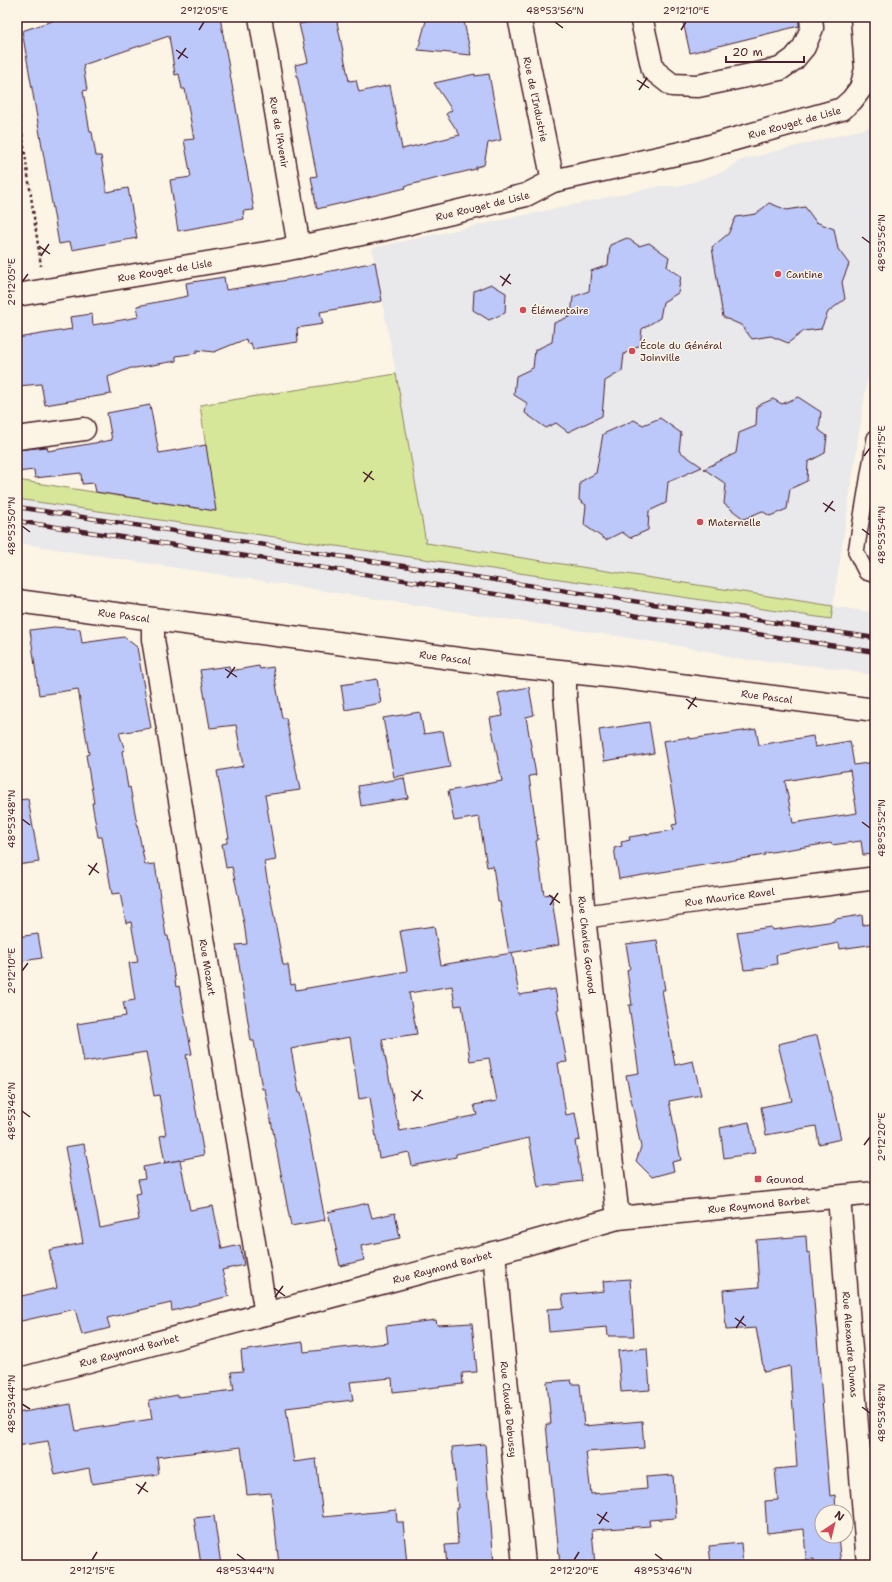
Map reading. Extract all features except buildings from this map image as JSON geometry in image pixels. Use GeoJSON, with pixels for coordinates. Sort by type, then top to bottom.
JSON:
{"type":"FeatureCollection","features":[{"type":"Feature","properties":{"kind":"street","name":"Rue de l'Avenir"},"geometry":{"type":"LineString","coordinates":[[260,17],[299,247]]}},
{"type":"Feature","properties":{"kind":"street","name":"Rue de l'Industrie"},"geometry":{"type":"LineString","coordinates":[[519,17],[553,181]]}},
{"type":"Feature","properties":{"kind":"street"},"geometry":{"type":"LineString","coordinates":[[641,17],[653,70],[672,85],[698,86],[780,69],[794,59],[804,47],[812,28],[811,17]]}},
{"type":"Feature","properties":{"kind":"street","name":"Rue Rouget de Lisle"},"geometry":{"type":"LineString","coordinates":[[17,295],[299,247],[381,230],[526,195],[553,181],[699,149],[842,109],[852,100],[860,88],[870,57],[866,19]]}},
{"type":"Feature","properties":{"kind":"street"},"geometry":{"type":"LineString","coordinates":[[17,438],[84,429]]}},
{"type":"Feature","properties":{"kind":"street","name":"Rue Pascal"},"geometry":{"type":"LineString","coordinates":[[17,601],[153,620],[875,710]]}},
{"type":"Feature","properties":{"kind":"street","name":"Rue Mozart"},"geometry":{"type":"LineString","coordinates":[[153,620],[154,645],[266,1314]]}},
{"type":"Feature","properties":{"kind":"street","name":"Rue Charles Gounod"},"geometry":{"type":"LineString","coordinates":[[565,672],[565,695],[584,917],[618,1218]]}},
{"type":"Feature","properties":{"kind":"street","name":"Rue Maurice Ravel"},"geometry":{"type":"LineString","coordinates":[[584,917],[718,898],[869,879],[875,880]]}},
{"type":"Feature","properties":{"kind":"street","name":"Rue Raymond Barbet"},"geometry":{"type":"LineString","coordinates":[[17,1380],[494,1253],[618,1218],[875,1193]]}},
{"type":"Feature","properties":{"kind":"street","name":"Rue Alexandre Dumas"},"geometry":{"type":"LineString","coordinates":[[839,1197],[868,1565]]}},
{"type":"Feature","properties":{"kind":"street","name":"Rue Claude Debussy"},"geometry":{"type":"LineString","coordinates":[[494,1253],[524,1565]]}},
{"type":"Feature","properties":{"kind":"lane"},"geometry":{"type":"LineString","coordinates":[[875,438],[869,512],[856,552],[866,572],[875,575]]}},
{"type":"Feature","properties":{"kind":"path"},"geometry":{"type":"LineString","coordinates":[[17,98],[44,290]]}},
{"type":"Feature","properties":{"kind":"shaded area","name":"École du Général Joinville"},"geometry":{"type":"Polygon","coordinates":[[[875,126],[875,328],[833,606],[426,543],[200,405],[396,374],[372,248],[660,186],[681,186],[725,171],[741,160],[875,126]]]}},
{"type":"Feature","properties":{"kind":"shaded area"},"geometry":{"type":"Polygon","coordinates":[[[17,499],[831,619],[833,606],[875,613],[875,675],[817,666],[730,658],[718,653],[667,644],[17,543],[17,499]]]}},
{"type":"Feature","properties":{"kind":"green space"},"geometry":{"type":"Polygon","coordinates":[[[396,374],[426,543],[833,606],[831,619],[17,499],[17,480],[215,511],[200,405],[396,374]]]}},
{"type":"Feature","properties":{"kind":"railway"},"geometry":{"type":"LineString","coordinates":[[17,507],[875,638]]}},
{"type":"Feature","properties":{"kind":"railway"},"geometry":{"type":"LineString","coordinates":[[17,521],[875,652]]}},
{"type":"Feature","properties":{"kind":"place","name":"Cantine"},"geometry":{"type":"Point","coordinates":[778,274]}},
{"type":"Feature","properties":{"kind":"place","name":"Élémentaire"},"geometry":{"type":"Point","coordinates":[523,310]}},
{"type":"Feature","properties":{"kind":"place","name":"École du Général Joinville"},"geometry":{"type":"Point","coordinates":[632,351]}},
{"type":"Feature","properties":{"kind":"place","name":"Maternelle"},"geometry":{"type":"Point","coordinates":[700,522]}},
{"type":"Feature","properties":{"kind":"place","name":"Gounod"},"geometry":{"type":"Point","coordinates":[758,1179]}}]}
